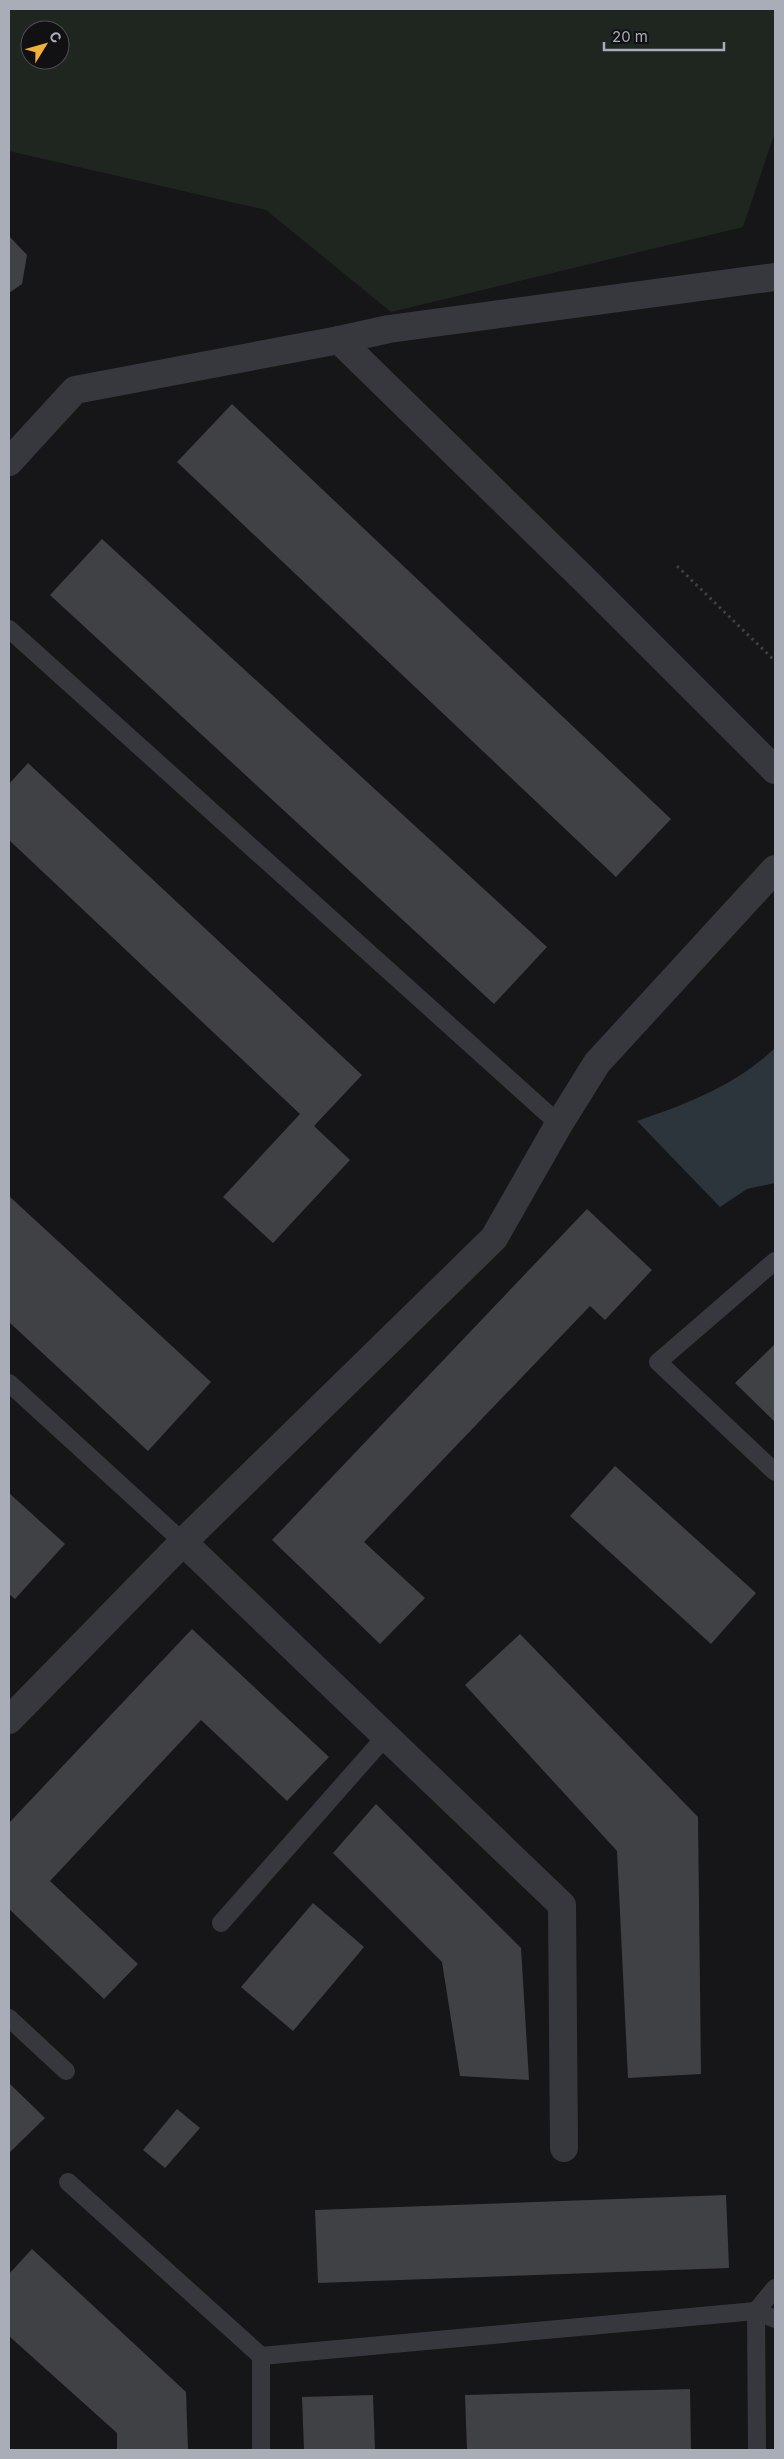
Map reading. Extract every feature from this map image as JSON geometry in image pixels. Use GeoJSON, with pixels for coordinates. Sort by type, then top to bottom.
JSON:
{"type":"FeatureCollection","features":[{"type":"Feature","properties":{"kind":"street"},"geometry":{"type":"LineString","coordinates":[[9,462],[75,390],[389,329],[775,277]]}},
{"type":"Feature","properties":{"kind":"street"},"geometry":{"type":"LineString","coordinates":[[338,340],[591,586],[775,770]]}},
{"type":"Feature","properties":{"kind":"street"},"geometry":{"type":"LineString","coordinates":[[9,1720],[183,1542],[494,1238],[559,1124],[597,1064],[775,869]]}},
{"type":"Feature","properties":{"kind":"street"},"geometry":{"type":"LineString","coordinates":[[183,1542],[562,1905],[564,2148]]}},
{"type":"Feature","properties":{"kind":"lane"},"geometry":{"type":"LineString","coordinates":[[9,629],[559,1124]]}},
{"type":"Feature","properties":{"kind":"lane"},"geometry":{"type":"LineString","coordinates":[[775,1261],[658,1362],[775,1472]]}},
{"type":"Feature","properties":{"kind":"lane"},"geometry":{"type":"LineString","coordinates":[[9,1383],[183,1542]]}},
{"type":"Feature","properties":{"kind":"lane"},"geometry":{"type":"LineString","coordinates":[[221,1923],[386,1736]]}},
{"type":"Feature","properties":{"kind":"lane"},"geometry":{"type":"LineString","coordinates":[[9,2018],[66,2071]]}},
{"type":"Feature","properties":{"kind":"lane"},"geometry":{"type":"LineString","coordinates":[[68,2182],[260,2356],[261,2450]]}},
{"type":"Feature","properties":{"kind":"lane"},"geometry":{"type":"LineString","coordinates":[[757,2450],[756,2311],[775,2288]]}},
{"type":"Feature","properties":{"kind":"lane"},"geometry":{"type":"LineString","coordinates":[[260,2356],[756,2311],[775,2319]]}},
{"type":"Feature","properties":{"kind":"path"},"geometry":{"type":"LineString","coordinates":[[677,566],[775,661]]}},
{"type":"Feature","properties":{"kind":"shaded area"},"geometry":{"type":"Polygon","coordinates":[[[9,9],[775,9],[775,132],[743,227],[391,312],[266,210],[9,151],[9,9]]]}},
{"type":"Feature","properties":{"kind":"shaded area"},"geometry":{"type":"Polygon","coordinates":[[[775,1048],[775,1183],[747,1189],[720,1207],[637,1121],[674,1108],[710,1092],[744,1073],[775,1048]]]}},
{"type":"Feature","properties":{"kind":"building"},"geometry":{"type":"Polygon","coordinates":[[[9,236],[27,255],[22,284],[9,293],[9,236]]]}},
{"type":"Feature","properties":{"kind":"building"},"geometry":{"type":"Polygon","coordinates":[[[232,404],[671,819],[616,877],[177,462],[232,404]]]}},
{"type":"Feature","properties":{"kind":"building"},"geometry":{"type":"Polygon","coordinates":[[[102,539],[547,947],[494,1004],[50,595],[102,539]]]}},
{"type":"Feature","properties":{"kind":"building"},"geometry":{"type":"Polygon","coordinates":[[[28,763],[362,1075],[314,1126],[350,1160],[273,1243],[223,1197],[300,1114],[9,840],[9,784],[28,763]]]}},
{"type":"Feature","properties":{"kind":"building"},"geometry":{"type":"Polygon","coordinates":[[[9,1196],[211,1382],[148,1451],[9,1322],[9,1196]]]}},
{"type":"Feature","properties":{"kind":"building"},"geometry":{"type":"Polygon","coordinates":[[[587,1209],[652,1270],[605,1320],[590,1306],[364,1542],[425,1598],[380,1644],[272,1540],[587,1209]]]}},
{"type":"Feature","properties":{"kind":"building"},"geometry":{"type":"Polygon","coordinates":[[[775,1344],[775,1422],[735,1383],[775,1344]]]}},
{"type":"Feature","properties":{"kind":"building"},"geometry":{"type":"Polygon","coordinates":[[[615,1466],[756,1593],[711,1644],[570,1516],[615,1466]]]}},
{"type":"Feature","properties":{"kind":"building"},"geometry":{"type":"Polygon","coordinates":[[[9,1493],[65,1544],[15,1599],[9,1594],[9,1493]]]}},
{"type":"Feature","properties":{"kind":"building"},"geometry":{"type":"Polygon","coordinates":[[[192,1629],[329,1757],[287,1801],[201,1720],[50,1881],[138,1964],[104,1999],[9,1909],[9,1823],[192,1629]]]}},
{"type":"Feature","properties":{"kind":"building"},"geometry":{"type":"Polygon","coordinates":[[[520,1634],[698,1817],[701,2074],[628,2078],[617,1851],[465,1685],[520,1634]]]}},
{"type":"Feature","properties":{"kind":"building"},"geometry":{"type":"Polygon","coordinates":[[[376,1804],[521,1948],[529,2080],[460,2076],[442,1962],[333,1853],[376,1804]]]}},
{"type":"Feature","properties":{"kind":"building"},"geometry":{"type":"Polygon","coordinates":[[[313,1903],[364,1947],[293,2031],[241,1987],[313,1903]]]}},
{"type":"Feature","properties":{"kind":"building"},"geometry":{"type":"Polygon","coordinates":[[[9,2083],[45,2118],[9,2153],[9,2083]]]}},
{"type":"Feature","properties":{"kind":"building"},"geometry":{"type":"Polygon","coordinates":[[[177,2109],[200,2128],[165,2168],[143,2150],[177,2109]]]}},
{"type":"Feature","properties":{"kind":"building"},"geometry":{"type":"Polygon","coordinates":[[[726,2195],[729,2268],[318,2283],[315,2210],[726,2195]]]}},
{"type":"Feature","properties":{"kind":"building"},"geometry":{"type":"Polygon","coordinates":[[[32,2249],[186,2392],[188,2450],[117,2450],[117,2433],[9,2336],[9,2274],[32,2249]]]}},
{"type":"Feature","properties":{"kind":"building"},"geometry":{"type":"Polygon","coordinates":[[[690,2389],[691,2450],[467,2450],[465,2395],[690,2389]]]}},
{"type":"Feature","properties":{"kind":"building"},"geometry":{"type":"Polygon","coordinates":[[[373,2395],[375,2450],[304,2450],[302,2397],[373,2395]]]}}]}
